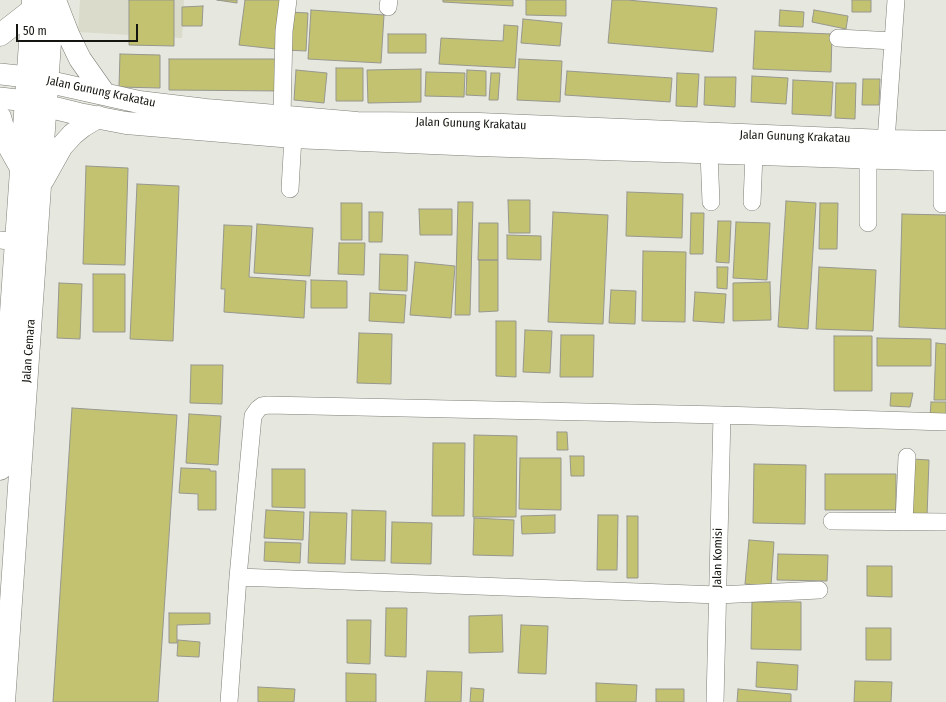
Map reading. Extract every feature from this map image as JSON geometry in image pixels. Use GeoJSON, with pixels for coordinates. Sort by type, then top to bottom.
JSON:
{"type":"FeatureCollection","features":[{"type":"Feature","properties":{"kind":"highway","name":"Jalan Cemara"},"geometry":{"type":"LineString","coordinates":[[0,469],[8,241],[21,168],[36,103],[38,79],[54,0]]}},
{"type":"Feature","properties":{"kind":"highway"},"geometry":{"type":"LineString","coordinates":[[54,0],[80,59],[104,93]]}},
{"type":"Feature","properties":{"kind":"highway","name":"Jalan Cemara"},"geometry":{"type":"LineString","coordinates":[[32,5],[38,79]]}},
{"type":"Feature","properties":{"kind":"highway"},"geometry":{"type":"LineString","coordinates":[[0,35],[32,5]]}},
{"type":"Feature","properties":{"kind":"highway","name":"Jalan Gunung Krakatau"},"geometry":{"type":"LineString","coordinates":[[38,79],[140,102],[206,110],[357,122],[479,124],[886,141],[944,154]]}},
{"type":"Feature","properties":{"kind":"highway","name":"Jalan Cemara"},"geometry":{"type":"LineString","coordinates":[[4,702],[41,184],[36,103]]}},
{"type":"Feature","properties":{"kind":"highway","name":"Jalan Gunung Krakatau"},"geometry":{"type":"LineString","coordinates":[[36,103],[126,123],[293,137],[478,145],[868,158],[944,154]]}},
{"type":"Feature","properties":{"kind":"highway"},"geometry":{"type":"LineString","coordinates":[[0,117],[8,146],[21,168]]}},
{"type":"Feature","properties":{"kind":"highway"},"geometry":{"type":"LineString","coordinates":[[41,184],[62,146],[73,134],[98,117]]}},
{"type":"Feature","properties":{"kind":"main road","name":"Jalan Gunung Krakatau"},"geometry":{"type":"LineString","coordinates":[[0,74],[38,79]]}},
{"type":"Feature","properties":{"kind":"main road","name":"Jalan Gunung Krakatau"},"geometry":{"type":"LineString","coordinates":[[0,98],[36,103]]}},
{"type":"Feature","properties":{"kind":"street"},"geometry":{"type":"LineString","coordinates":[[282,116],[284,31],[288,0]]}},
{"type":"Feature","properties":{"kind":"street"},"geometry":{"type":"LineString","coordinates":[[886,141],[896,0]]}},
{"type":"Feature","properties":{"kind":"street"},"geometry":{"type":"LineString","coordinates":[[838,38],[893,41]]}},
{"type":"Feature","properties":{"kind":"street"},"geometry":{"type":"LineString","coordinates":[[290,189],[293,137]]}},
{"type":"Feature","properties":{"kind":"street"},"geometry":{"type":"LineString","coordinates":[[709,153],[711,202]]}},
{"type":"Feature","properties":{"kind":"street"},"geometry":{"type":"LineString","coordinates":[[752,202],[754,154]]}},
{"type":"Feature","properties":{"kind":"street"},"geometry":{"type":"LineString","coordinates":[[942,204],[944,154]]}},
{"type":"Feature","properties":{"kind":"street"},"geometry":{"type":"LineString","coordinates":[[868,158],[868,223]]}},
{"type":"Feature","properties":{"kind":"street"},"geometry":{"type":"LineString","coordinates":[[229,702],[238,577],[253,416],[262,406],[722,415],[946,422]]}},
{"type":"Feature","properties":{"kind":"street","name":"Jalan Komisi"},"geometry":{"type":"LineString","coordinates":[[715,702],[722,415]]}},
{"type":"Feature","properties":{"kind":"street"},"geometry":{"type":"LineString","coordinates":[[904,522],[907,457]]}},
{"type":"Feature","properties":{"kind":"street"},"geometry":{"type":"LineString","coordinates":[[832,521],[946,522]]}},
{"type":"Feature","properties":{"kind":"street"},"geometry":{"type":"LineString","coordinates":[[238,577],[718,595],[818,590]]}},
{"type":"Feature","properties":{"kind":"shaded area"},"geometry":{"type":"Polygon","coordinates":[[[80,0],[184,0],[182,38],[78,32],[80,0]]]}},
{"type":"Feature","properties":{"kind":"building"},"geometry":{"type":"Polygon","coordinates":[[[129,0],[174,0],[174,46],[129,45],[129,0]]]}},
{"type":"Feature","properties":{"kind":"building"},"geometry":{"type":"Polygon","coordinates":[[[217,0],[237,0],[237,3],[217,0]]]}},
{"type":"Feature","properties":{"kind":"building"},"geometry":{"type":"Polygon","coordinates":[[[245,0],[281,0],[276,49],[239,45],[245,0]]]}},
{"type":"Feature","properties":{"kind":"building"},"geometry":{"type":"Polygon","coordinates":[[[443,0],[513,0],[513,6],[443,2],[443,0]]]}},
{"type":"Feature","properties":{"kind":"building"},"geometry":{"type":"Polygon","coordinates":[[[526,0],[566,0],[566,16],[526,15],[526,0]]]}},
{"type":"Feature","properties":{"kind":"building"},"geometry":{"type":"Polygon","coordinates":[[[612,0],[717,8],[713,52],[608,43],[612,0]]]}},
{"type":"Feature","properties":{"kind":"building"},"geometry":{"type":"Polygon","coordinates":[[[852,0],[871,0],[871,12],[852,12],[852,0]]]}},
{"type":"Feature","properties":{"kind":"building"},"geometry":{"type":"Polygon","coordinates":[[[203,6],[202,26],[182,26],[182,7],[203,6]]]}},
{"type":"Feature","properties":{"kind":"building"},"geometry":{"type":"Polygon","coordinates":[[[311,10],[384,15],[381,63],[308,59],[311,10]]]}},
{"type":"Feature","properties":{"kind":"building"},"geometry":{"type":"Polygon","coordinates":[[[780,10],[804,12],[803,27],[779,26],[780,10]]]}},
{"type":"Feature","properties":{"kind":"building"},"geometry":{"type":"Polygon","coordinates":[[[814,10],[848,16],[846,29],[812,22],[814,10]]]}},
{"type":"Feature","properties":{"kind":"building"},"geometry":{"type":"Polygon","coordinates":[[[288,12],[308,13],[306,51],[285,50],[288,12]]]}},
{"type":"Feature","properties":{"kind":"building"},"geometry":{"type":"Polygon","coordinates":[[[523,19],[562,23],[560,46],[521,43],[523,19]]]}},
{"type":"Feature","properties":{"kind":"building"},"geometry":{"type":"Polygon","coordinates":[[[504,25],[518,26],[515,68],[439,64],[441,38],[503,41],[504,25]]]}},
{"type":"Feature","properties":{"kind":"building"},"geometry":{"type":"Polygon","coordinates":[[[755,31],[832,34],[831,72],[753,69],[755,31]]]}},
{"type":"Feature","properties":{"kind":"building"},"geometry":{"type":"Polygon","coordinates":[[[388,34],[426,34],[426,53],[388,53],[388,34]]]}},
{"type":"Feature","properties":{"kind":"building"},"geometry":{"type":"Polygon","coordinates":[[[120,54],[160,55],[160,88],[119,87],[120,54]]]}},
{"type":"Feature","properties":{"kind":"building"},"geometry":{"type":"Polygon","coordinates":[[[169,59],[281,59],[281,91],[169,90],[169,59]]]}},
{"type":"Feature","properties":{"kind":"building"},"geometry":{"type":"Polygon","coordinates":[[[519,59],[562,61],[560,102],[517,100],[519,59]]]}},
{"type":"Feature","properties":{"kind":"building"},"geometry":{"type":"Polygon","coordinates":[[[336,68],[363,68],[363,101],[336,101],[336,68]]]}},
{"type":"Feature","properties":{"kind":"building"},"geometry":{"type":"Polygon","coordinates":[[[421,69],[421,102],[368,103],[367,70],[421,69]]]}},
{"type":"Feature","properties":{"kind":"building"},"geometry":{"type":"Polygon","coordinates":[[[296,70],[327,73],[324,103],[294,100],[296,70]]]}},
{"type":"Feature","properties":{"kind":"building"},"geometry":{"type":"Polygon","coordinates":[[[467,70],[486,71],[486,96],[466,95],[467,70]]]}},
{"type":"Feature","properties":{"kind":"building"},"geometry":{"type":"Polygon","coordinates":[[[567,71],[672,78],[670,102],[565,95],[567,71]]]}},
{"type":"Feature","properties":{"kind":"building"},"geometry":{"type":"Polygon","coordinates":[[[426,72],[465,73],[464,97],[425,96],[426,72]]]}},
{"type":"Feature","properties":{"kind":"building"},"geometry":{"type":"Polygon","coordinates":[[[491,73],[500,73],[498,100],[489,100],[491,73]]]}},
{"type":"Feature","properties":{"kind":"building"},"geometry":{"type":"Polygon","coordinates":[[[677,73],[699,74],[697,107],[676,106],[677,73]]]}},
{"type":"Feature","properties":{"kind":"building"},"geometry":{"type":"Polygon","coordinates":[[[752,76],[788,78],[786,104],[751,102],[752,76]]]}},
{"type":"Feature","properties":{"kind":"building"},"geometry":{"type":"Polygon","coordinates":[[[705,77],[736,77],[735,107],[704,105],[705,77]]]}},
{"type":"Feature","properties":{"kind":"building"},"geometry":{"type":"Polygon","coordinates":[[[863,79],[880,79],[879,105],[862,105],[863,79]]]}},
{"type":"Feature","properties":{"kind":"building"},"geometry":{"type":"Polygon","coordinates":[[[793,80],[833,82],[831,116],[792,114],[793,80]]]}},
{"type":"Feature","properties":{"kind":"building"},"geometry":{"type":"Polygon","coordinates":[[[836,83],[856,83],[855,119],[835,118],[836,83]]]}},
{"type":"Feature","properties":{"kind":"building"},"geometry":{"type":"Polygon","coordinates":[[[86,166],[128,168],[125,265],[83,264],[86,166]]]}},
{"type":"Feature","properties":{"kind":"building"},"geometry":{"type":"Polygon","coordinates":[[[137,184],[179,186],[173,341],[130,339],[137,184]]]}},
{"type":"Feature","properties":{"kind":"building"},"geometry":{"type":"Polygon","coordinates":[[[627,192],[683,194],[682,238],[626,236],[627,192]]]}},
{"type":"Feature","properties":{"kind":"building"},"geometry":{"type":"Polygon","coordinates":[[[508,200],[530,200],[530,233],[509,233],[508,200]]]}},
{"type":"Feature","properties":{"kind":"building"},"geometry":{"type":"Polygon","coordinates":[[[786,201],[816,203],[808,329],[778,327],[786,201]]]}},
{"type":"Feature","properties":{"kind":"building"},"geometry":{"type":"Polygon","coordinates":[[[458,202],[473,202],[470,315],[455,315],[458,202]]]}},
{"type":"Feature","properties":{"kind":"building"},"geometry":{"type":"Polygon","coordinates":[[[341,203],[362,203],[362,240],[341,240],[341,203]]]}},
{"type":"Feature","properties":{"kind":"building"},"geometry":{"type":"Polygon","coordinates":[[[820,203],[838,203],[837,249],[819,249],[820,203]]]}},
{"type":"Feature","properties":{"kind":"building"},"geometry":{"type":"Polygon","coordinates":[[[419,209],[452,209],[452,235],[420,235],[419,209]]]}},
{"type":"Feature","properties":{"kind":"building"},"geometry":{"type":"Polygon","coordinates":[[[369,212],[383,212],[382,242],[369,242],[369,212]]]}},
{"type":"Feature","properties":{"kind":"building"},"geometry":{"type":"Polygon","coordinates":[[[553,212],[608,215],[603,324],[548,322],[553,212]]]}},
{"type":"Feature","properties":{"kind":"building"},"geometry":{"type":"Polygon","coordinates":[[[691,213],[704,213],[703,254],[690,254],[691,213]]]}},
{"type":"Feature","properties":{"kind":"building"},"geometry":{"type":"Polygon","coordinates":[[[902,214],[946,215],[946,329],[899,327],[902,214]]]}},
{"type":"Feature","properties":{"kind":"building"},"geometry":{"type":"Polygon","coordinates":[[[718,221],[731,221],[729,263],[716,262],[718,221]]]}},
{"type":"Feature","properties":{"kind":"building"},"geometry":{"type":"Polygon","coordinates":[[[736,222],[770,223],[767,280],[733,278],[736,222]]]}},
{"type":"Feature","properties":{"kind":"building"},"geometry":{"type":"Polygon","coordinates":[[[479,223],[498,223],[498,260],[478,260],[479,223]]]}},
{"type":"Feature","properties":{"kind":"building"},"geometry":{"type":"Polygon","coordinates":[[[257,224],[313,228],[310,276],[254,273],[257,224]]]}},
{"type":"Feature","properties":{"kind":"building"},"geometry":{"type":"Polygon","coordinates":[[[224,225],[252,226],[249,277],[306,281],[304,318],[224,312],[225,289],[221,289],[224,225]]]}},
{"type":"Feature","properties":{"kind":"building"},"geometry":{"type":"Polygon","coordinates":[[[507,235],[541,236],[541,260],[507,259],[507,235]]]}},
{"type":"Feature","properties":{"kind":"building"},"geometry":{"type":"Polygon","coordinates":[[[339,243],[365,243],[364,275],[338,274],[339,243]]]}},
{"type":"Feature","properties":{"kind":"building"},"geometry":{"type":"Polygon","coordinates":[[[643,251],[686,252],[685,322],[642,321],[643,251]]]}},
{"type":"Feature","properties":{"kind":"building"},"geometry":{"type":"Polygon","coordinates":[[[380,254],[408,255],[407,291],[379,290],[380,254]]]}},
{"type":"Feature","properties":{"kind":"building"},"geometry":{"type":"Polygon","coordinates":[[[479,260],[498,260],[498,311],[479,312],[479,260]]]}},
{"type":"Feature","properties":{"kind":"building"},"geometry":{"type":"Polygon","coordinates":[[[415,262],[455,266],[451,318],[410,315],[415,262]]]}},
{"type":"Feature","properties":{"kind":"building"},"geometry":{"type":"Polygon","coordinates":[[[717,267],[728,267],[727,289],[717,288],[717,267]]]}},
{"type":"Feature","properties":{"kind":"building"},"geometry":{"type":"Polygon","coordinates":[[[819,267],[876,270],[873,331],[816,329],[819,267]]]}},
{"type":"Feature","properties":{"kind":"building"},"geometry":{"type":"Polygon","coordinates":[[[93,274],[125,274],[125,332],[93,332],[93,274]]]}},
{"type":"Feature","properties":{"kind":"building"},"geometry":{"type":"Polygon","coordinates":[[[311,280],[347,281],[347,308],[311,308],[311,280]]]}},
{"type":"Feature","properties":{"kind":"building"},"geometry":{"type":"Polygon","coordinates":[[[770,282],[771,320],[733,321],[733,283],[770,282]]]}},
{"type":"Feature","properties":{"kind":"building"},"geometry":{"type":"Polygon","coordinates":[[[59,283],[82,284],[80,339],[57,338],[59,283]]]}},
{"type":"Feature","properties":{"kind":"building"},"geometry":{"type":"Polygon","coordinates":[[[611,290],[636,291],[635,324],[609,323],[611,290]]]}},
{"type":"Feature","properties":{"kind":"building"},"geometry":{"type":"Polygon","coordinates":[[[695,292],[726,294],[724,323],[693,321],[695,292]]]}},
{"type":"Feature","properties":{"kind":"building"},"geometry":{"type":"Polygon","coordinates":[[[370,293],[406,295],[404,323],[369,321],[370,293]]]}},
{"type":"Feature","properties":{"kind":"building"},"geometry":{"type":"Polygon","coordinates":[[[496,321],[516,321],[516,377],[496,376],[496,321]]]}},
{"type":"Feature","properties":{"kind":"building"},"geometry":{"type":"Polygon","coordinates":[[[525,330],[552,331],[550,373],[523,372],[525,330]]]}},
{"type":"Feature","properties":{"kind":"building"},"geometry":{"type":"Polygon","coordinates":[[[359,333],[392,334],[391,384],[357,383],[359,333]]]}},
{"type":"Feature","properties":{"kind":"building"},"geometry":{"type":"Polygon","coordinates":[[[561,335],[594,335],[593,377],[560,377],[561,335]]]}},
{"type":"Feature","properties":{"kind":"building"},"geometry":{"type":"Polygon","coordinates":[[[834,336],[872,336],[872,391],[834,391],[834,336]]]}},
{"type":"Feature","properties":{"kind":"building"},"geometry":{"type":"Polygon","coordinates":[[[877,338],[931,339],[931,366],[877,366],[877,338]]]}},
{"type":"Feature","properties":{"kind":"building"},"geometry":{"type":"Polygon","coordinates":[[[936,343],[946,344],[946,400],[934,400],[936,343]]]}},
{"type":"Feature","properties":{"kind":"building"},"geometry":{"type":"Polygon","coordinates":[[[191,365],[223,365],[222,404],[190,403],[191,365]]]}},
{"type":"Feature","properties":{"kind":"building"},"geometry":{"type":"Polygon","coordinates":[[[891,393],[913,393],[910,407],[890,406],[891,393]]]}},
{"type":"Feature","properties":{"kind":"building"},"geometry":{"type":"Polygon","coordinates":[[[931,402],[946,402],[946,419],[930,418],[931,402]]]}},
{"type":"Feature","properties":{"kind":"building"},"geometry":{"type":"Polygon","coordinates":[[[72,408],[177,415],[158,702],[53,702],[72,408]]]}},
{"type":"Feature","properties":{"kind":"building"},"geometry":{"type":"Polygon","coordinates":[[[189,414],[221,416],[218,465],[186,463],[189,414]]]}},
{"type":"Feature","properties":{"kind":"building"},"geometry":{"type":"Polygon","coordinates":[[[557,432],[567,432],[568,450],[557,450],[557,432]]]}},
{"type":"Feature","properties":{"kind":"building"},"geometry":{"type":"Polygon","coordinates":[[[474,435],[517,436],[516,517],[473,517],[474,435]]]}},
{"type":"Feature","properties":{"kind":"building"},"geometry":{"type":"Polygon","coordinates":[[[433,443],[465,443],[464,516],[432,516],[433,443]]]}},
{"type":"Feature","properties":{"kind":"building"},"geometry":{"type":"Polygon","coordinates":[[[570,456],[584,456],[584,476],[571,476],[570,456]]]}},
{"type":"Feature","properties":{"kind":"building"},"geometry":{"type":"Polygon","coordinates":[[[520,458],[561,458],[561,510],[519,509],[520,458]]]}},
{"type":"Feature","properties":{"kind":"building"},"geometry":{"type":"Polygon","coordinates":[[[912,459],[929,460],[927,517],[910,516],[912,459]]]}},
{"type":"Feature","properties":{"kind":"building"},"geometry":{"type":"Polygon","coordinates":[[[754,464],[806,465],[805,524],[753,523],[754,464]]]}},
{"type":"Feature","properties":{"kind":"building"},"geometry":{"type":"Polygon","coordinates":[[[181,468],[210,469],[210,471],[216,471],[216,510],[198,510],[198,494],[179,493],[181,468]]]}},
{"type":"Feature","properties":{"kind":"building"},"geometry":{"type":"Polygon","coordinates":[[[272,469],[305,469],[305,508],[272,507],[272,469]]]}},
{"type":"Feature","properties":{"kind":"building"},"geometry":{"type":"Polygon","coordinates":[[[825,474],[896,474],[896,510],[825,510],[825,474]]]}},
{"type":"Feature","properties":{"kind":"building"},"geometry":{"type":"Polygon","coordinates":[[[266,510],[304,512],[303,540],[264,538],[266,510]]]}},
{"type":"Feature","properties":{"kind":"building"},"geometry":{"type":"Polygon","coordinates":[[[352,510],[386,511],[385,561],[351,560],[352,510]]]}},
{"type":"Feature","properties":{"kind":"building"},"geometry":{"type":"Polygon","coordinates":[[[310,512],[347,513],[345,564],[308,563],[310,512]]]}},
{"type":"Feature","properties":{"kind":"building"},"geometry":{"type":"Polygon","coordinates":[[[555,515],[555,533],[522,534],[521,516],[555,515]]]}},
{"type":"Feature","properties":{"kind":"building"},"geometry":{"type":"Polygon","coordinates":[[[598,515],[618,515],[617,570],[597,570],[598,515]]]}},
{"type":"Feature","properties":{"kind":"building"},"geometry":{"type":"Polygon","coordinates":[[[627,516],[638,516],[638,578],[627,578],[627,516]]]}},
{"type":"Feature","properties":{"kind":"building"},"geometry":{"type":"Polygon","coordinates":[[[474,518],[514,520],[513,556],[473,555],[474,518]]]}},
{"type":"Feature","properties":{"kind":"building"},"geometry":{"type":"Polygon","coordinates":[[[392,522],[432,523],[431,564],[391,563],[392,522]]]}},
{"type":"Feature","properties":{"kind":"building"},"geometry":{"type":"Polygon","coordinates":[[[749,540],[774,542],[771,586],[745,584],[749,540]]]}},
{"type":"Feature","properties":{"kind":"building"},"geometry":{"type":"Polygon","coordinates":[[[265,542],[301,543],[300,563],[264,561],[265,542]]]}},
{"type":"Feature","properties":{"kind":"building"},"geometry":{"type":"Polygon","coordinates":[[[778,554],[828,555],[827,581],[777,580],[778,554]]]}},
{"type":"Feature","properties":{"kind":"building"},"geometry":{"type":"Polygon","coordinates":[[[867,566],[892,566],[892,597],[867,596],[867,566]]]}},
{"type":"Feature","properties":{"kind":"building"},"geometry":{"type":"Polygon","coordinates":[[[752,602],[801,602],[801,650],[751,649],[752,602]]]}},
{"type":"Feature","properties":{"kind":"building"},"geometry":{"type":"Polygon","coordinates":[[[386,608],[407,608],[406,657],[385,656],[386,608]]]}},
{"type":"Feature","properties":{"kind":"building"},"geometry":{"type":"Polygon","coordinates":[[[169,613],[210,613],[210,624],[177,625],[177,643],[169,643],[169,613]]]}},
{"type":"Feature","properties":{"kind":"building"},"geometry":{"type":"Polygon","coordinates":[[[502,615],[503,652],[469,653],[469,616],[502,615]]]}},
{"type":"Feature","properties":{"kind":"building"},"geometry":{"type":"Polygon","coordinates":[[[347,620],[371,620],[370,664],[347,663],[347,620]]]}},
{"type":"Feature","properties":{"kind":"building"},"geometry":{"type":"Polygon","coordinates":[[[521,625],[548,626],[546,674],[518,673],[521,625]]]}},
{"type":"Feature","properties":{"kind":"building"},"geometry":{"type":"Polygon","coordinates":[[[866,628],[891,628],[891,660],[866,660],[866,628]]]}},
{"type":"Feature","properties":{"kind":"building"},"geometry":{"type":"Polygon","coordinates":[[[178,640],[200,642],[199,657],[177,656],[178,640]]]}},
{"type":"Feature","properties":{"kind":"building"},"geometry":{"type":"Polygon","coordinates":[[[757,662],[798,665],[797,690],[756,687],[757,662]]]}},
{"type":"Feature","properties":{"kind":"building"},"geometry":{"type":"Polygon","coordinates":[[[427,671],[462,672],[461,702],[425,702],[427,671]]]}},
{"type":"Feature","properties":{"kind":"building"},"geometry":{"type":"Polygon","coordinates":[[[346,673],[376,674],[376,702],[346,702],[346,673]]]}},
{"type":"Feature","properties":{"kind":"building"},"geometry":{"type":"Polygon","coordinates":[[[855,681],[892,682],[891,702],[854,702],[855,681]]]}},
{"type":"Feature","properties":{"kind":"building"},"geometry":{"type":"Polygon","coordinates":[[[596,683],[637,685],[636,702],[596,702],[596,683]]]}},
{"type":"Feature","properties":{"kind":"building"},"geometry":{"type":"Polygon","coordinates":[[[258,687],[295,689],[294,702],[258,702],[258,687]]]}},
{"type":"Feature","properties":{"kind":"building"},"geometry":{"type":"Polygon","coordinates":[[[471,688],[484,689],[483,702],[470,702],[471,688]]]}},
{"type":"Feature","properties":{"kind":"building"},"geometry":{"type":"Polygon","coordinates":[[[656,689],[684,689],[684,702],[656,702],[656,689]]]}},
{"type":"Feature","properties":{"kind":"building"},"geometry":{"type":"Polygon","coordinates":[[[738,689],[791,694],[791,702],[737,702],[738,689]]]}}]}
